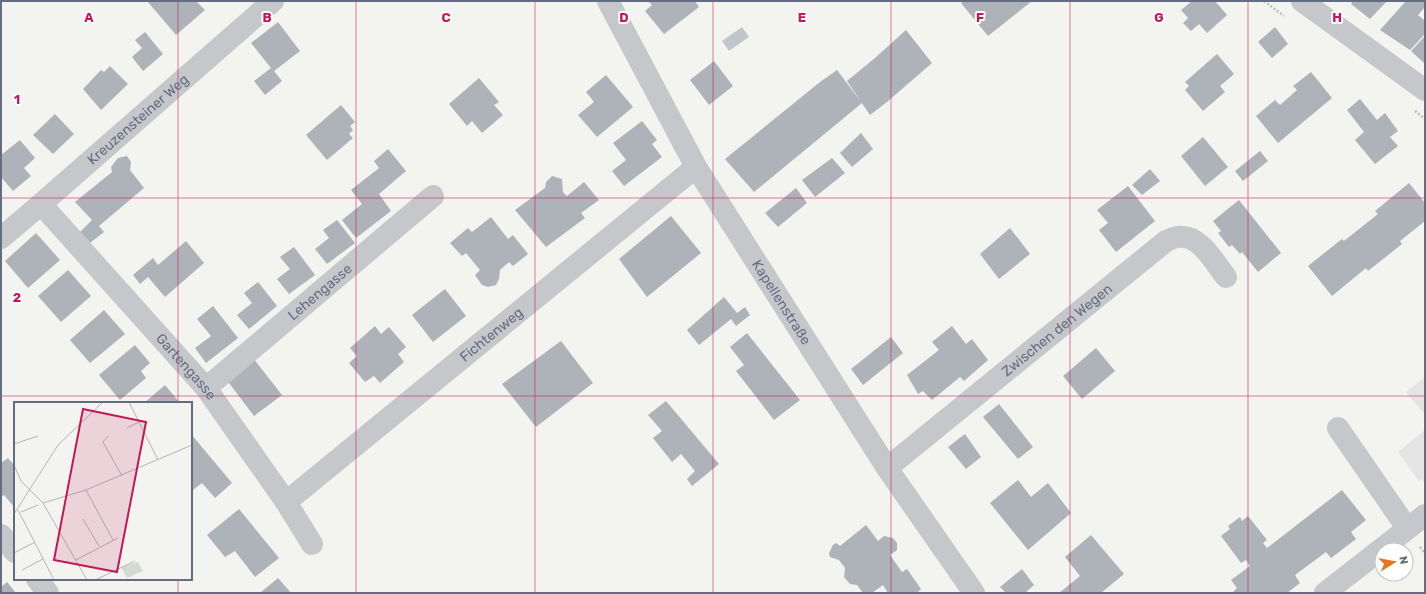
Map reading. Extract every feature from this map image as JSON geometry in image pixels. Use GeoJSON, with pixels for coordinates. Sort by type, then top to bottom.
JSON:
{"type":"FeatureCollection","features":[{"type":"Feature","properties":{"kind":"street","name":"Kreuzensteiner Weg"},"geometry":{"type":"LineString","coordinates":[[1,238],[42,204],[273,1]]}},
{"type":"Feature","properties":{"kind":"street","name":"Kapellenstraße"},"geometry":{"type":"LineString","coordinates":[[608,1],[696,168],[887,468],[974,593]]}},
{"type":"Feature","properties":{"kind":"street"},"geometry":{"type":"LineString","coordinates":[[1302,1],[1425,90]]}},
{"type":"Feature","properties":{"kind":"street","name":"Fichtenweg"},"geometry":{"type":"LineString","coordinates":[[286,502],[696,168]]}},
{"type":"Feature","properties":{"kind":"street","name":"Lehengasse"},"geometry":{"type":"LineString","coordinates":[[206,388],[433,196]]}},
{"type":"Feature","properties":{"kind":"street","name":"Gartengasse"},"geometry":{"type":"LineString","coordinates":[[42,204],[206,388],[286,502],[312,544]]}},
{"type":"Feature","properties":{"kind":"street","name":"Zwischen den Wegen"},"geometry":{"type":"LineString","coordinates":[[887,468],[1166,241],[1177,237],[1189,238],[1200,244],[1226,277]]}},
{"type":"Feature","properties":{"kind":"street"},"geometry":{"type":"LineString","coordinates":[[1338,428],[1407,528]]}},
{"type":"Feature","properties":{"kind":"street"},"geometry":{"type":"LineString","coordinates":[[1326,593],[1425,515]]}},
{"type":"Feature","properties":{"kind":"street"},"geometry":{"type":"LineString","coordinates":[[1,535],[14,551]]}},
{"type":"Feature","properties":{"kind":"street"},"geometry":{"type":"LineString","coordinates":[[38,580],[48,593]]}},
{"type":"Feature","properties":{"kind":"shaded area"},"geometry":{"type":"Polygon","coordinates":[[[742,27],[749,37],[729,51],[722,41],[742,27]]]}},
{"type":"Feature","properties":{"kind":"shaded area"},"geometry":{"type":"Polygon","coordinates":[[[1425,377],[1425,415],[1406,392],[1425,377]]]}},
{"type":"Feature","properties":{"kind":"shaded area"},"geometry":{"type":"Polygon","coordinates":[[[1425,430],[1425,484],[1422,479],[1419,481],[1398,452],[1425,430]]]}},
{"type":"Feature","properties":{"kind":"building"},"geometry":{"type":"Polygon","coordinates":[[[147,1],[196,1],[205,10],[176,35],[147,1]]]}},
{"type":"Feature","properties":{"kind":"building"},"geometry":{"type":"Polygon","coordinates":[[[648,1],[695,1],[699,7],[664,34],[645,11],[652,5],[648,1]]]}},
{"type":"Feature","properties":{"kind":"building"},"geometry":{"type":"Polygon","coordinates":[[[964,1],[1032,1],[988,36],[961,3],[964,1]]]}},
{"type":"Feature","properties":{"kind":"building"},"geometry":{"type":"Polygon","coordinates":[[[1192,1],[1215,1],[1227,15],[1207,33],[1199,24],[1191,31],[1183,23],[1188,18],[1181,10],[1192,1]]]}},
{"type":"Feature","properties":{"kind":"building"},"geometry":{"type":"Polygon","coordinates":[[[1353,1],[1387,1],[1370,19],[1351,4],[1353,1]]]}},
{"type":"Feature","properties":{"kind":"building"},"geometry":{"type":"Polygon","coordinates":[[[1406,1],[1425,1],[1425,7],[1418,15],[1425,21],[1425,34],[1410,50],[1380,30],[1406,1]]]}},
{"type":"Feature","properties":{"kind":"building"},"geometry":{"type":"Polygon","coordinates":[[[278,22],[300,51],[274,71],[282,81],[265,95],[254,81],[271,68],[251,43],[278,22]]]}},
{"type":"Feature","properties":{"kind":"building"},"geometry":{"type":"Polygon","coordinates":[[[1275,27],[1288,44],[1272,58],[1258,42],[1275,27]]]}},
{"type":"Feature","properties":{"kind":"building"},"geometry":{"type":"Polygon","coordinates":[[[906,30],[932,63],[870,115],[847,81],[906,30]]]}},
{"type":"Feature","properties":{"kind":"building"},"geometry":{"type":"Polygon","coordinates":[[[145,32],[163,54],[143,71],[132,57],[142,48],[135,40],[145,32]]]}},
{"type":"Feature","properties":{"kind":"building"},"geometry":{"type":"Polygon","coordinates":[[[1425,36],[1425,64],[1411,51],[1425,36]]]}},
{"type":"Feature","properties":{"kind":"building"},"geometry":{"type":"Polygon","coordinates":[[[1217,54],[1234,74],[1220,86],[1225,92],[1203,111],[1185,90],[1189,86],[1185,82],[1217,54]]]}},
{"type":"Feature","properties":{"kind":"building"},"geometry":{"type":"Polygon","coordinates":[[[714,61],[733,86],[709,105],[690,80],[714,61]]]}},
{"type":"Feature","properties":{"kind":"building"},"geometry":{"type":"Polygon","coordinates":[[[110,66],[128,84],[101,110],[83,89],[101,70],[104,72],[110,66]]]}},
{"type":"Feature","properties":{"kind":"building"},"geometry":{"type":"Polygon","coordinates":[[[837,70],[862,103],[754,192],[725,159],[837,70]]]}},
{"type":"Feature","properties":{"kind":"building"},"geometry":{"type":"Polygon","coordinates":[[[1311,72],[1332,98],[1278,143],[1256,116],[1275,100],[1280,105],[1297,90],[1293,86],[1311,72]]]}},
{"type":"Feature","properties":{"kind":"building"},"geometry":{"type":"Polygon","coordinates":[[[606,75],[633,107],[597,137],[578,115],[594,102],[586,92],[606,75]]]}},
{"type":"Feature","properties":{"kind":"building"},"geometry":{"type":"Polygon","coordinates":[[[479,78],[499,102],[494,105],[503,115],[482,133],[472,121],[467,126],[449,104],[479,78]]]}},
{"type":"Feature","properties":{"kind":"building"},"geometry":{"type":"Polygon","coordinates":[[[1360,99],[1377,120],[1385,113],[1398,131],[1390,137],[1398,146],[1375,164],[1355,140],[1364,132],[1347,110],[1360,99]]]}},
{"type":"Feature","properties":{"kind":"building"},"geometry":{"type":"Polygon","coordinates":[[[341,105],[355,122],[350,126],[353,130],[349,134],[353,138],[327,160],[306,135],[341,105]]]}},
{"type":"Feature","properties":{"kind":"building"},"geometry":{"type":"Polygon","coordinates":[[[55,114],[74,134],[53,154],[33,135],[55,114]]]}},
{"type":"Feature","properties":{"kind":"building"},"geometry":{"type":"Polygon","coordinates":[[[642,121],[657,140],[652,144],[662,157],[624,186],[612,171],[626,160],[613,143],[642,121]]]}},
{"type":"Feature","properties":{"kind":"building"},"geometry":{"type":"Polygon","coordinates":[[[861,133],[873,149],[852,167],[840,153],[861,133]]]}},
{"type":"Feature","properties":{"kind":"building"},"geometry":{"type":"Polygon","coordinates":[[[1203,137],[1228,167],[1205,186],[1181,156],[1203,137]]]}},
{"type":"Feature","properties":{"kind":"building"},"geometry":{"type":"Polygon","coordinates":[[[20,140],[35,158],[24,168],[31,176],[13,191],[1,177],[1,155],[20,140]]]}},
{"type":"Feature","properties":{"kind":"building"},"geometry":{"type":"Polygon","coordinates":[[[388,149],[406,171],[379,194],[391,211],[356,238],[342,220],[362,204],[351,190],[379,168],[374,161],[388,149]]]}},
{"type":"Feature","properties":{"kind":"building"},"geometry":{"type":"Polygon","coordinates":[[[1260,151],[1268,161],[1243,181],[1235,171],[1260,151]]]}},
{"type":"Feature","properties":{"kind":"building"},"geometry":{"type":"Polygon","coordinates":[[[127,156],[131,162],[130,170],[144,188],[99,226],[104,232],[90,243],[80,232],[92,220],[75,202],[112,172],[111,167],[118,158],[127,156]]]}},
{"type":"Feature","properties":{"kind":"building"},"geometry":{"type":"Polygon","coordinates":[[[832,158],[845,173],[815,197],[802,180],[832,158]]]}},
{"type":"Feature","properties":{"kind":"building"},"geometry":{"type":"Polygon","coordinates":[[[1150,169],[1160,181],[1142,195],[1132,185],[1150,169]]]}},
{"type":"Feature","properties":{"kind":"building"},"geometry":{"type":"Polygon","coordinates":[[[552,176],[562,179],[563,192],[567,196],[584,182],[599,200],[581,213],[585,218],[546,247],[515,210],[545,188],[546,182],[552,176]]]}},
{"type":"Feature","properties":{"kind":"building"},"geometry":{"type":"Polygon","coordinates":[[[1409,183],[1425,203],[1425,221],[1400,241],[1402,244],[1368,271],[1366,268],[1332,296],[1308,266],[1342,239],[1344,241],[1378,214],[1375,211],[1409,183]]]}},
{"type":"Feature","properties":{"kind":"building"},"geometry":{"type":"Polygon","coordinates":[[[1128,186],[1155,221],[1116,252],[1099,230],[1108,223],[1097,210],[1128,186]]]}},
{"type":"Feature","properties":{"kind":"building"},"geometry":{"type":"Polygon","coordinates":[[[796,188],[807,203],[778,227],[765,213],[796,188]]]}},
{"type":"Feature","properties":{"kind":"building"},"geometry":{"type":"Polygon","coordinates":[[[1239,200],[1281,253],[1258,272],[1242,252],[1240,254],[1232,245],[1229,247],[1218,233],[1221,231],[1213,221],[1239,200]]]}},
{"type":"Feature","properties":{"kind":"building"},"geometry":{"type":"Polygon","coordinates":[[[671,216],[701,253],[647,297],[619,259],[671,216]]]}},
{"type":"Feature","properties":{"kind":"building"},"geometry":{"type":"Polygon","coordinates":[[[491,217],[508,239],[513,235],[528,254],[513,266],[509,262],[500,270],[499,279],[496,285],[488,287],[482,285],[475,275],[480,270],[466,253],[462,256],[450,243],[468,228],[472,232],[491,217]]]}},
{"type":"Feature","properties":{"kind":"building"},"geometry":{"type":"Polygon","coordinates":[[[337,220],[355,243],[327,264],[315,249],[329,238],[323,230],[337,220]]]}},
{"type":"Feature","properties":{"kind":"building"},"geometry":{"type":"Polygon","coordinates":[[[1010,228],[1030,254],[999,279],[980,254],[1010,228]]]}},
{"type":"Feature","properties":{"kind":"building"},"geometry":{"type":"Polygon","coordinates":[[[36,233],[60,260],[28,288],[5,261],[36,233]]]}},
{"type":"Feature","properties":{"kind":"building"},"geometry":{"type":"Polygon","coordinates":[[[186,241],[204,263],[165,297],[148,277],[140,284],[133,275],[153,258],[158,265],[186,241]]]}},
{"type":"Feature","properties":{"kind":"building"},"geometry":{"type":"Polygon","coordinates":[[[294,247],[315,275],[289,294],[277,279],[290,269],[280,257],[294,247]]]}},
{"type":"Feature","properties":{"kind":"building"},"geometry":{"type":"Polygon","coordinates":[[[68,270],[91,296],[61,322],[38,296],[68,270]]]}},
{"type":"Feature","properties":{"kind":"building"},"geometry":{"type":"Polygon","coordinates":[[[258,282],[277,306],[249,329],[237,315],[252,303],[244,293],[258,282]]]}},
{"type":"Feature","properties":{"kind":"building"},"geometry":{"type":"Polygon","coordinates":[[[445,289],[466,316],[433,342],[412,315],[445,289]]]}},
{"type":"Feature","properties":{"kind":"building"},"geometry":{"type":"Polygon","coordinates":[[[724,297],[737,313],[745,307],[750,315],[736,326],[731,319],[699,345],[687,330],[724,297]]]}},
{"type":"Feature","properties":{"kind":"building"},"geometry":{"type":"Polygon","coordinates":[[[213,306],[238,338],[206,363],[195,348],[211,336],[197,319],[213,306]]]}},
{"type":"Feature","properties":{"kind":"building"},"geometry":{"type":"Polygon","coordinates":[[[104,310],[125,334],[90,363],[70,340],[104,310]]]}},
{"type":"Feature","properties":{"kind":"building"},"geometry":{"type":"Polygon","coordinates":[[[375,326],[381,334],[389,327],[406,347],[398,354],[404,362],[380,383],[374,376],[365,382],[349,363],[357,356],[350,348],[375,326]]]}},
{"type":"Feature","properties":{"kind":"building"},"geometry":{"type":"Polygon","coordinates":[[[952,326],[966,344],[972,339],[988,360],[964,381],[960,377],[932,400],[923,391],[918,394],[907,375],[939,350],[932,342],[952,326]]]}},
{"type":"Feature","properties":{"kind":"building"},"geometry":{"type":"Polygon","coordinates":[[[747,333],[800,400],[774,420],[736,371],[744,365],[730,347],[747,333]]]}},
{"type":"Feature","properties":{"kind":"building"},"geometry":{"type":"Polygon","coordinates":[[[891,337],[903,353],[863,385],[851,369],[891,337]]]}},
{"type":"Feature","properties":{"kind":"building"},"geometry":{"type":"Polygon","coordinates":[[[561,341],[593,383],[536,427],[502,384],[561,341]]]}},
{"type":"Feature","properties":{"kind":"building"},"geometry":{"type":"Polygon","coordinates":[[[135,345],[150,363],[141,371],[146,378],[120,400],[99,375],[135,345]]]}},
{"type":"Feature","properties":{"kind":"building"},"geometry":{"type":"Polygon","coordinates":[[[1096,348],[1115,371],[1082,399],[1063,376],[1096,348]]]}},
{"type":"Feature","properties":{"kind":"building"},"geometry":{"type":"Polygon","coordinates":[[[253,358],[282,395],[254,416],[226,379],[253,358]]]}},
{"type":"Feature","properties":{"kind":"building"},"geometry":{"type":"Polygon","coordinates":[[[165,385],[179,402],[145,402],[165,385]]]}},
{"type":"Feature","properties":{"kind":"building"},"geometry":{"type":"Polygon","coordinates":[[[666,401],[719,464],[692,486],[687,479],[695,471],[681,454],[672,462],[653,438],[662,431],[648,415],[666,401]]]}},
{"type":"Feature","properties":{"kind":"building"},"geometry":{"type":"Polygon","coordinates":[[[999,404],[1033,447],[1018,459],[983,417],[999,404]]]}},
{"type":"Feature","properties":{"kind":"building"},"geometry":{"type":"Polygon","coordinates":[[[965,434],[981,457],[966,469],[948,447],[965,434]]]}},
{"type":"Feature","properties":{"kind":"building"},"geometry":{"type":"Polygon","coordinates":[[[192,435],[232,483],[215,498],[202,483],[193,490],[192,435]]]}},
{"type":"Feature","properties":{"kind":"building"},"geometry":{"type":"Polygon","coordinates":[[[8,458],[14,465],[14,507],[4,495],[1,497],[1,463],[8,458]]]}},
{"type":"Feature","properties":{"kind":"building"},"geometry":{"type":"Polygon","coordinates":[[[1018,480],[1031,497],[1048,483],[1071,513],[1028,550],[990,503],[1018,480]]]}},
{"type":"Feature","properties":{"kind":"building"},"geometry":{"type":"Polygon","coordinates":[[[1342,490],[1366,520],[1351,532],[1356,539],[1331,558],[1326,552],[1295,575],[1300,583],[1287,593],[1233,592],[1237,588],[1231,580],[1250,566],[1246,560],[1241,563],[1221,536],[1230,529],[1228,526],[1240,517],[1242,521],[1248,516],[1267,540],[1263,543],[1267,548],[1342,490]]]}},
{"type":"Feature","properties":{"kind":"building"},"geometry":{"type":"Polygon","coordinates":[[[239,509],[279,558],[255,577],[235,551],[225,557],[207,535],[239,509]]]}},
{"type":"Feature","properties":{"kind":"building"},"geometry":{"type":"Polygon","coordinates":[[[866,525],[878,541],[884,536],[893,538],[897,543],[897,550],[890,555],[902,572],[907,569],[921,589],[917,593],[888,593],[883,585],[872,593],[863,593],[857,585],[850,584],[844,577],[845,568],[839,560],[830,557],[829,553],[833,545],[836,543],[840,546],[866,525]]]}},
{"type":"Feature","properties":{"kind":"building"},"geometry":{"type":"Polygon","coordinates":[[[1091,535],[1124,574],[1101,593],[1059,593],[1080,576],[1065,557],[1091,535]]]}},
{"type":"Feature","properties":{"kind":"building"},"geometry":{"type":"Polygon","coordinates":[[[1022,569],[1034,585],[1025,593],[1006,593],[1000,587],[1022,569]]]}},
{"type":"Feature","properties":{"kind":"building"},"geometry":{"type":"Polygon","coordinates":[[[278,578],[291,593],[260,593],[278,578]]]}},
{"type":"Feature","properties":{"kind":"building"},"geometry":{"type":"Polygon","coordinates":[[[7,582],[16,593],[1,593],[1,587],[7,582]]]}}]}
